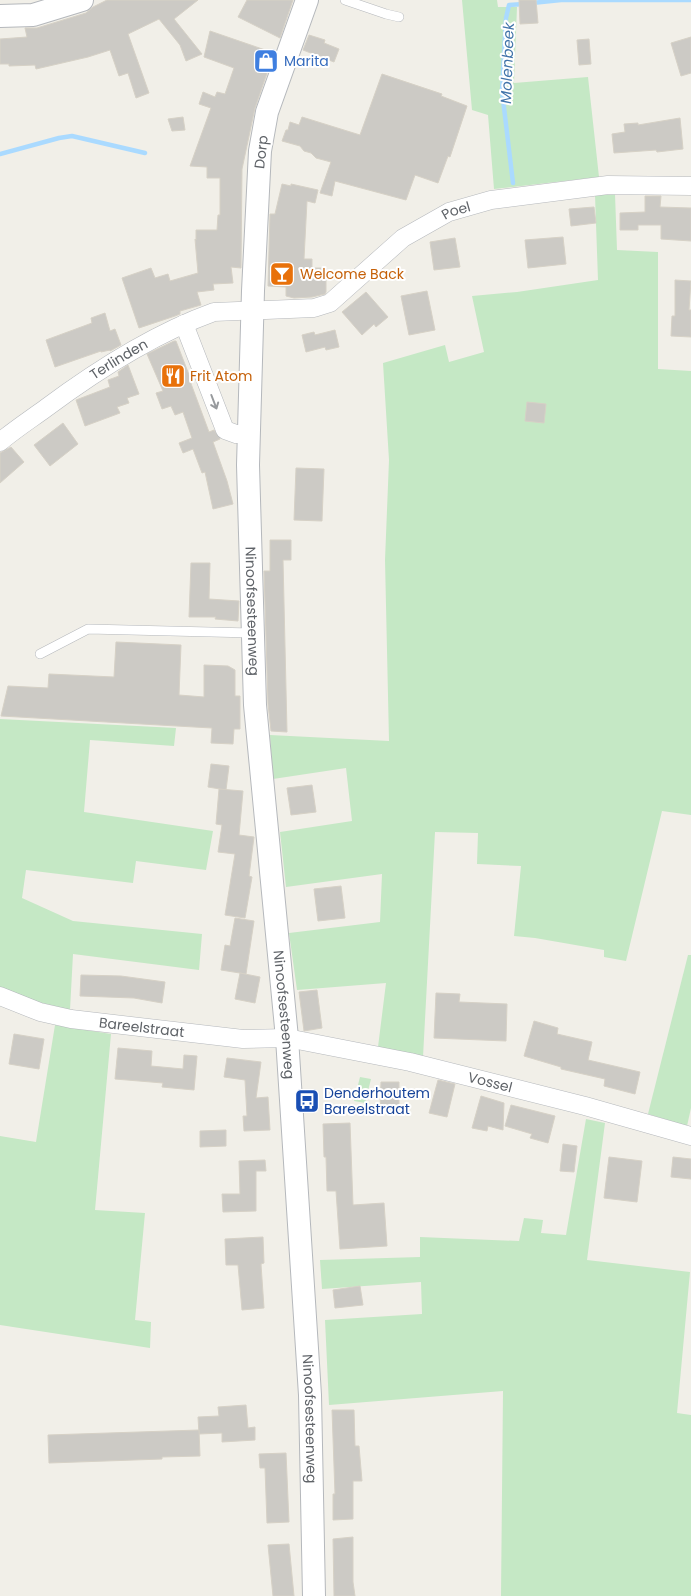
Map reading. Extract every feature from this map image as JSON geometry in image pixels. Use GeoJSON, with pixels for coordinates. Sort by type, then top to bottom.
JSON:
{"type":"FeatureCollection","features":[{"type":"Feature","properties":{"kind":"street"},"geometry":{"type":"LineString","coordinates":[[0,16],[33,15],[82,0]]}},
{"type":"Feature","properties":{"kind":"street","name":"Dorp"},"geometry":{"type":"LineString","coordinates":[[252,311],[260,151],[268,112],[307,0]]}},
{"type":"Feature","properties":{"kind":"street","name":"Poel"},"geometry":{"type":"LineString","coordinates":[[252,311],[314,308],[330,303],[403,238],[449,212],[490,200],[608,185],[691,186]]}},
{"type":"Feature","properties":{"kind":"street","name":"Terlinden"},"geometry":{"type":"LineString","coordinates":[[0,442],[104,368],[152,339],[214,312],[252,311]]}},
{"type":"Feature","properties":{"kind":"street","name":"Ninoofsesteenweg"},"geometry":{"type":"LineString","coordinates":[[252,311],[248,465],[255,705],[287,1038],[310,1395],[314,1596]]}},
{"type":"Feature","properties":{"kind":"street"},"geometry":{"type":"LineString","coordinates":[[184,324],[225,430],[236,434],[249,434]]}},
{"type":"Feature","properties":{"kind":"street","name":"Bareelstraat"},"geometry":{"type":"LineString","coordinates":[[0,996],[40,1012],[71,1019],[243,1039],[287,1038]]}},
{"type":"Feature","properties":{"kind":"street","name":"Vossel"},"geometry":{"type":"LineString","coordinates":[[287,1038],[410,1062],[585,1106],[691,1136]]}},
{"type":"Feature","properties":{"kind":"lane"},"geometry":{"type":"LineString","coordinates":[[345,0],[399,17]]}},
{"type":"Feature","properties":{"kind":"lane"},"geometry":{"type":"LineString","coordinates":[[40,654],[88,629],[253,633]]}},
{"type":"Feature","properties":{"kind":"green space"},"geometry":{"type":"Polygon","coordinates":[[[462,0],[497,0],[498,7],[517,7],[514,83],[588,77],[599,177],[494,189],[488,115],[472,110],[462,0]]]}},
{"type":"Feature","properties":{"kind":"green space"},"geometry":{"type":"Polygon","coordinates":[[[615,194],[617,250],[658,252],[658,369],[691,371],[691,815],[662,811],[626,961],[604,957],[604,950],[514,936],[521,866],[477,864],[478,833],[435,832],[423,1057],[378,1047],[386,983],[297,990],[289,933],[380,922],[382,874],[286,887],[280,832],[352,821],[346,768],[273,779],[270,735],[389,741],[385,560],[389,460],[383,363],[445,345],[449,362],[484,352],[472,296],[517,292],[598,280],[595,195],[615,194]]]}},
{"type":"Feature","properties":{"kind":"green space"},"geometry":{"type":"Polygon","coordinates":[[[0,719],[176,728],[174,746],[90,740],[84,812],[213,831],[206,870],[136,861],[133,883],[26,870],[22,898],[73,921],[202,934],[199,970],[73,954],[70,1010],[14,996],[0,990],[0,719]]]}},
{"type":"Feature","properties":{"kind":"green space"},"geometry":{"type":"Polygon","coordinates":[[[688,955],[691,955],[691,1108],[687,1126],[648,1114],[688,955]]]}},
{"type":"Feature","properties":{"kind":"green space"},"geometry":{"type":"Polygon","coordinates":[[[55,1025],[111,1034],[95,1210],[145,1213],[135,1320],[151,1322],[150,1348],[0,1325],[0,1136],[36,1142],[55,1025]]]}},
{"type":"Feature","properties":{"kind":"green space"},"geometry":{"type":"Polygon","coordinates":[[[360,1077],[371,1079],[365,1103],[354,1101],[360,1077]]]}},
{"type":"Feature","properties":{"kind":"green space"},"geometry":{"type":"Polygon","coordinates":[[[586,1119],[605,1123],[587,1260],[690,1272],[677,1413],[691,1415],[691,1596],[501,1596],[503,1391],[329,1405],[325,1320],[422,1314],[421,1282],[322,1289],[320,1260],[420,1257],[420,1237],[519,1241],[524,1218],[543,1220],[541,1233],[566,1235],[586,1119]]]}},
{"type":"Feature","properties":{"kind":"building"},"geometry":{"type":"Polygon","coordinates":[[[107,0],[198,0],[174,19],[202,54],[186,61],[180,45],[159,19],[128,34],[149,93],[136,98],[128,73],[119,76],[110,50],[36,69],[35,65],[9,66],[9,64],[0,64],[0,39],[27,37],[25,28],[37,28],[86,13],[107,0]]]}},
{"type":"Feature","properties":{"kind":"building"},"geometry":{"type":"Polygon","coordinates":[[[247,0],[293,0],[280,38],[238,17],[247,0]]]}},
{"type":"Feature","properties":{"kind":"building"},"geometry":{"type":"Polygon","coordinates":[[[519,0],[536,0],[538,23],[520,24],[519,0]]]}},
{"type":"Feature","properties":{"kind":"building"},"geometry":{"type":"Polygon","coordinates":[[[210,31],[274,53],[255,108],[242,169],[241,268],[231,267],[233,283],[213,284],[214,290],[197,292],[201,305],[180,311],[180,314],[139,328],[122,278],[151,268],[155,278],[168,274],[170,281],[198,273],[196,230],[217,230],[218,215],[220,215],[220,178],[207,178],[207,167],[190,166],[211,108],[199,104],[203,92],[215,97],[217,92],[225,94],[234,68],[204,57],[210,31]]]}},
{"type":"Feature","properties":{"kind":"building"},"geometry":{"type":"Polygon","coordinates":[[[309,35],[325,40],[324,43],[339,49],[334,62],[303,50],[309,35]]]}},
{"type":"Feature","properties":{"kind":"building"},"geometry":{"type":"Polygon","coordinates":[[[691,37],[691,73],[681,76],[671,43],[691,37]]]}},
{"type":"Feature","properties":{"kind":"building"},"geometry":{"type":"Polygon","coordinates":[[[589,39],[591,64],[579,65],[577,40],[589,39]]]}},
{"type":"Feature","properties":{"kind":"building"},"geometry":{"type":"Polygon","coordinates":[[[382,74],[442,94],[441,96],[467,106],[450,157],[448,156],[438,183],[415,175],[406,200],[335,181],[332,196],[320,193],[331,162],[316,158],[311,153],[304,151],[300,146],[282,141],[290,122],[299,125],[302,117],[360,135],[382,74]]]}},
{"type":"Feature","properties":{"kind":"building"},"geometry":{"type":"Polygon","coordinates":[[[183,117],[185,130],[172,131],[168,119],[183,117]]]}},
{"type":"Feature","properties":{"kind":"building"},"geometry":{"type":"Polygon","coordinates":[[[680,118],[683,149],[614,153],[612,134],[625,132],[624,124],[638,123],[638,125],[680,118]]]}},
{"type":"Feature","properties":{"kind":"building"},"geometry":{"type":"Polygon","coordinates":[[[282,184],[318,190],[315,203],[307,201],[304,259],[312,259],[312,268],[326,268],[325,294],[294,298],[286,296],[286,287],[268,286],[270,214],[275,214],[282,184]]]}},
{"type":"Feature","properties":{"kind":"building"},"geometry":{"type":"Polygon","coordinates":[[[645,196],[661,196],[660,207],[691,208],[691,241],[661,239],[661,225],[638,225],[638,230],[620,230],[620,213],[645,212],[645,196]]]}},
{"type":"Feature","properties":{"kind":"building"},"geometry":{"type":"Polygon","coordinates":[[[594,207],[596,223],[571,226],[569,209],[594,207]]]}},
{"type":"Feature","properties":{"kind":"building"},"geometry":{"type":"Polygon","coordinates":[[[563,237],[566,264],[528,268],[525,240],[563,237]]]}},
{"type":"Feature","properties":{"kind":"building"},"geometry":{"type":"Polygon","coordinates":[[[455,238],[460,267],[434,270],[430,242],[455,238]]]}},
{"type":"Feature","properties":{"kind":"building"},"geometry":{"type":"Polygon","coordinates":[[[675,280],[691,281],[689,310],[691,310],[691,337],[671,336],[672,316],[675,316],[675,280]]]}},
{"type":"Feature","properties":{"kind":"building"},"geometry":{"type":"Polygon","coordinates":[[[427,291],[435,330],[409,335],[401,296],[427,291]]]}},
{"type":"Feature","properties":{"kind":"building"},"geometry":{"type":"Polygon","coordinates":[[[366,292],[388,317],[376,327],[374,324],[362,335],[342,312],[366,292]]]}},
{"type":"Feature","properties":{"kind":"building"},"geometry":{"type":"Polygon","coordinates":[[[105,313],[110,331],[115,329],[121,345],[110,351],[101,351],[55,367],[46,340],[92,323],[91,318],[105,313]]]}},
{"type":"Feature","properties":{"kind":"building"},"geometry":{"type":"Polygon","coordinates":[[[335,330],[339,347],[326,350],[325,347],[306,352],[302,335],[314,332],[315,335],[335,330]]]}},
{"type":"Feature","properties":{"kind":"building"},"geometry":{"type":"Polygon","coordinates":[[[176,341],[191,380],[209,432],[214,430],[220,439],[213,442],[233,504],[213,509],[205,472],[202,473],[193,449],[183,453],[179,443],[192,438],[183,412],[175,415],[171,406],[162,409],[156,393],[163,391],[147,354],[176,341]]]}},
{"type":"Feature","properties":{"kind":"building"},"geometry":{"type":"Polygon","coordinates":[[[128,365],[139,394],[127,398],[129,403],[117,407],[120,413],[85,426],[76,400],[110,387],[108,380],[119,376],[118,372],[128,365]]]}},
{"type":"Feature","properties":{"kind":"building"},"geometry":{"type":"Polygon","coordinates":[[[527,402],[546,404],[544,423],[525,421],[527,402]]]}},
{"type":"Feature","properties":{"kind":"building"},"geometry":{"type":"Polygon","coordinates":[[[63,423],[78,444],[50,466],[34,445],[63,423]]]}},
{"type":"Feature","properties":{"kind":"building"},"geometry":{"type":"Polygon","coordinates":[[[11,447],[24,462],[0,483],[0,453],[11,447]]]}},
{"type":"Feature","properties":{"kind":"building"},"geometry":{"type":"Polygon","coordinates":[[[296,468],[324,469],[322,521],[294,520],[296,468]]]}},
{"type":"Feature","properties":{"kind":"building"},"geometry":{"type":"Polygon","coordinates":[[[270,540],[291,540],[291,560],[283,560],[287,732],[271,731],[268,704],[264,571],[270,571],[270,540]]]}},
{"type":"Feature","properties":{"kind":"building"},"geometry":{"type":"Polygon","coordinates":[[[191,563],[210,563],[209,599],[239,601],[238,621],[215,619],[216,617],[189,617],[191,563]]]}},
{"type":"Feature","properties":{"kind":"building"},"geometry":{"type":"Polygon","coordinates":[[[116,642],[181,645],[179,695],[204,697],[204,665],[228,666],[235,670],[235,696],[240,696],[240,729],[234,729],[233,744],[211,743],[212,728],[1,716],[8,686],[48,688],[49,674],[114,677],[116,642]]]}},
{"type":"Feature","properties":{"kind":"building"},"geometry":{"type":"Polygon","coordinates":[[[211,764],[229,766],[226,790],[208,787],[211,764]]]}},
{"type":"Feature","properties":{"kind":"building"},"geometry":{"type":"Polygon","coordinates":[[[312,785],[316,812],[291,815],[287,788],[312,785]]]}},
{"type":"Feature","properties":{"kind":"building"},"geometry":{"type":"Polygon","coordinates":[[[219,789],[243,791],[239,835],[254,837],[249,876],[252,877],[245,918],[225,915],[235,854],[218,852],[222,825],[216,824],[219,789]]]}},
{"type":"Feature","properties":{"kind":"building"},"geometry":{"type":"Polygon","coordinates":[[[341,886],[345,918],[318,921],[314,889],[341,886]]]}},
{"type":"Feature","properties":{"kind":"building"},"geometry":{"type":"Polygon","coordinates":[[[235,918],[254,921],[246,974],[221,970],[225,945],[230,946],[235,918]]]}},
{"type":"Feature","properties":{"kind":"building"},"geometry":{"type":"Polygon","coordinates":[[[240,973],[260,977],[255,1003],[235,999],[240,973]]]}},
{"type":"Feature","properties":{"kind":"building"},"geometry":{"type":"Polygon","coordinates":[[[81,975],[121,976],[165,982],[162,1003],[134,998],[80,996],[81,975]]]}},
{"type":"Feature","properties":{"kind":"building"},"geometry":{"type":"Polygon","coordinates":[[[317,990],[322,1028],[304,1031],[299,992],[317,990]]]}},
{"type":"Feature","properties":{"kind":"building"},"geometry":{"type":"Polygon","coordinates":[[[436,993],[460,994],[459,1002],[507,1004],[506,1041],[434,1038],[436,993]]]}},
{"type":"Feature","properties":{"kind":"building"},"geometry":{"type":"Polygon","coordinates":[[[534,1021],[558,1028],[557,1034],[592,1042],[588,1060],[640,1072],[635,1094],[604,1086],[605,1079],[561,1069],[561,1067],[524,1056],[534,1021]]]}},
{"type":"Feature","properties":{"kind":"building"},"geometry":{"type":"Polygon","coordinates":[[[14,1034],[44,1039],[39,1069],[9,1064],[14,1034]]]}},
{"type":"Feature","properties":{"kind":"building"},"geometry":{"type":"Polygon","coordinates":[[[118,1048],[152,1051],[151,1066],[183,1069],[184,1055],[197,1056],[194,1090],[162,1087],[163,1083],[115,1079],[118,1048]]]}},
{"type":"Feature","properties":{"kind":"building"},"geometry":{"type":"Polygon","coordinates":[[[227,1058],[261,1062],[256,1098],[268,1097],[270,1130],[244,1131],[243,1116],[247,1116],[245,1080],[224,1077],[227,1058]]]}},
{"type":"Feature","properties":{"kind":"building"},"geometry":{"type":"Polygon","coordinates":[[[438,1080],[455,1084],[447,1117],[429,1113],[438,1080]]]}},
{"type":"Feature","properties":{"kind":"building"},"geometry":{"type":"Polygon","coordinates":[[[381,1082],[399,1082],[399,1110],[380,1109],[381,1082]]]}},
{"type":"Feature","properties":{"kind":"building"},"geometry":{"type":"Polygon","coordinates":[[[481,1096],[504,1103],[503,1130],[488,1126],[487,1131],[472,1128],[481,1096]]]}},
{"type":"Feature","properties":{"kind":"building"},"geometry":{"type":"Polygon","coordinates":[[[511,1105],[555,1116],[548,1143],[530,1138],[532,1134],[505,1126],[511,1105]]]}},
{"type":"Feature","properties":{"kind":"building"},"geometry":{"type":"Polygon","coordinates":[[[350,1123],[353,1205],[384,1203],[387,1246],[340,1249],[336,1191],[327,1191],[323,1124],[350,1123]]]}},
{"type":"Feature","properties":{"kind":"building"},"geometry":{"type":"Polygon","coordinates":[[[226,1130],[226,1146],[200,1147],[200,1131],[226,1130]]]}},
{"type":"Feature","properties":{"kind":"building"},"geometry":{"type":"Polygon","coordinates":[[[563,1144],[577,1146],[574,1172],[560,1171],[563,1144]]]}},
{"type":"Feature","properties":{"kind":"building"},"geometry":{"type":"Polygon","coordinates":[[[609,1157],[642,1161],[637,1202],[604,1198],[609,1157]]]}},
{"type":"Feature","properties":{"kind":"building"},"geometry":{"type":"Polygon","coordinates":[[[673,1157],[691,1159],[691,1179],[671,1177],[673,1157]]]}},
{"type":"Feature","properties":{"kind":"building"},"geometry":{"type":"Polygon","coordinates":[[[265,1160],[266,1171],[256,1171],[256,1211],[223,1212],[222,1194],[240,1194],[239,1161],[265,1160]]]}},
{"type":"Feature","properties":{"kind":"building"},"geometry":{"type":"Polygon","coordinates":[[[263,1237],[264,1263],[261,1264],[264,1308],[242,1310],[238,1265],[226,1265],[225,1239],[263,1237]]]}},
{"type":"Feature","properties":{"kind":"building"},"geometry":{"type":"Polygon","coordinates":[[[360,1286],[363,1305],[335,1308],[333,1290],[360,1286]]]}},
{"type":"Feature","properties":{"kind":"building"},"geometry":{"type":"Polygon","coordinates":[[[246,1405],[248,1428],[255,1427],[255,1440],[222,1442],[222,1433],[199,1434],[198,1417],[219,1416],[218,1407],[246,1405]]]}},
{"type":"Feature","properties":{"kind":"building"},"geometry":{"type":"Polygon","coordinates":[[[332,1410],[354,1410],[355,1446],[359,1446],[362,1481],[353,1481],[353,1519],[333,1520],[333,1494],[335,1494],[332,1410]]]}},
{"type":"Feature","properties":{"kind":"building"},"geometry":{"type":"Polygon","coordinates":[[[199,1430],[200,1456],[49,1463],[48,1435],[199,1430]]]}},
{"type":"Feature","properties":{"kind":"building"},"geometry":{"type":"Polygon","coordinates":[[[286,1453],[289,1522],[267,1523],[265,1468],[260,1468],[259,1454],[286,1453]]]}},
{"type":"Feature","properties":{"kind":"building"},"geometry":{"type":"Polygon","coordinates":[[[353,1537],[353,1582],[355,1596],[334,1596],[333,1539],[353,1537]]]}},
{"type":"Feature","properties":{"kind":"building"},"geometry":{"type":"Polygon","coordinates":[[[289,1544],[294,1596],[273,1596],[268,1545],[289,1544]]]}},
{"type":"Feature","properties":{"kind":"waterway","name":"Molenbeek"},"geometry":{"type":"LineString","coordinates":[[532,3],[561,0],[691,0]]}},
{"type":"Feature","properties":{"kind":"waterway","name":"Molenbeek"},"geometry":{"type":"LineString","coordinates":[[513,183],[502,91],[506,18],[509,5],[524,4]]}},
{"type":"Feature","properties":{"kind":"waterway","name":"Molenbeek"},"geometry":{"type":"LineString","coordinates":[[0,154],[72,136],[145,153]]}},
{"type":"Feature","properties":{"kind":"place","name":"Marita"},"geometry":{"type":"Point","coordinates":[266,61]}},
{"type":"Feature","properties":{"kind":"place","name":"Welcome Back"},"geometry":{"type":"Point","coordinates":[282,274]}},
{"type":"Feature","properties":{"kind":"place","name":"Frit Atom"},"geometry":{"type":"Point","coordinates":[173,376]}},
{"type":"Feature","properties":{"kind":"place","name":"Denderhoutem Bareelstraat"},"geometry":{"type":"Point","coordinates":[307,1101]}}]}
